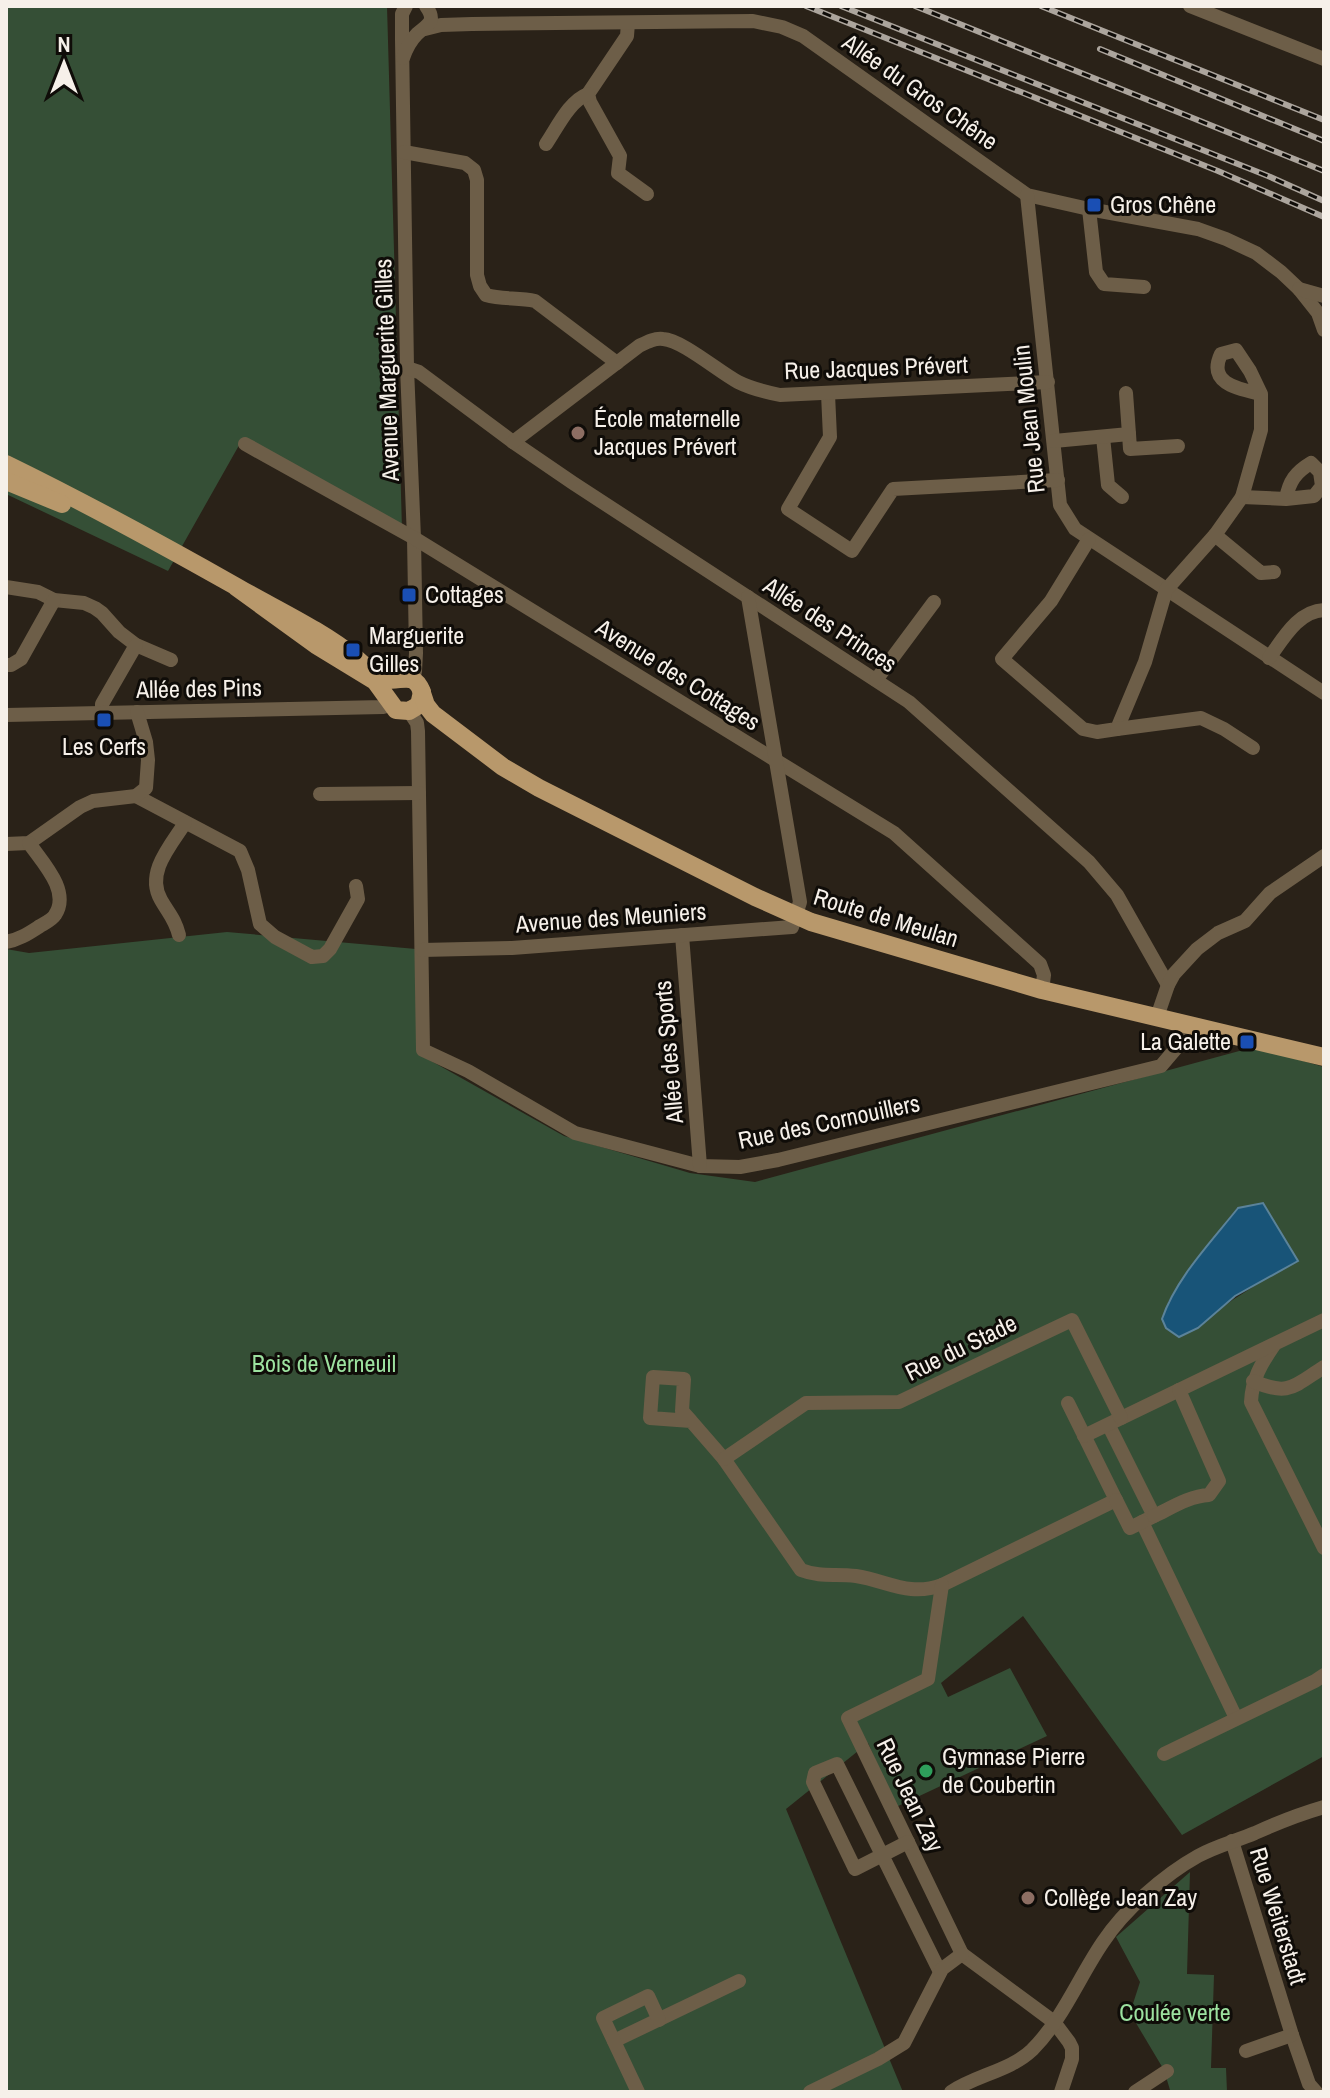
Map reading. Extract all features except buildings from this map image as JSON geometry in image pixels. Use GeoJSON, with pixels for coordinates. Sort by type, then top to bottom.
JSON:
{"type":"FeatureCollection","features":[{"type":"Feature","properties":{"kind":"main road"},"geometry":{"type":"LineString","coordinates":[[6,464],[333,642],[378,677],[411,683],[439,720]]}},
{"type":"Feature","properties":{"kind":"main road"},"geometry":{"type":"LineString","coordinates":[[6,481],[139,535]]}},
{"type":"Feature","properties":{"kind":"main road"},"geometry":{"type":"LineString","coordinates":[[236,587],[316,645],[370,677],[400,706]]}},
{"type":"Feature","properties":{"kind":"main road"},"geometry":{"type":"LineString","coordinates":[[400,706],[390,686],[411,683]]}},
{"type":"Feature","properties":{"kind":"main road"},"geometry":{"type":"LineString","coordinates":[[400,706],[421,701],[411,683]]}},
{"type":"Feature","properties":{"kind":"main road","name":"Route de Meulan"},"geometry":{"type":"LineString","coordinates":[[400,706],[439,720],[543,782],[797,912],[1043,986],[1324,1049]]}},
{"type":"Feature","properties":{"kind":"main road","name":"Route de Meulan"},"geometry":{"type":"LineString","coordinates":[[1159,1013],[1195,1026],[1324,1057]]}},
{"type":"Feature","properties":{"kind":"street"},"geometry":{"type":"LineString","coordinates":[[1190,6],[1324,59]]}},
{"type":"Feature","properties":{"kind":"street"},"geometry":{"type":"LineString","coordinates":[[403,59],[407,47],[431,19],[428,8]]}},
{"type":"Feature","properties":{"kind":"street","name":"Allée du Gros Chêne"},"geometry":{"type":"LineString","coordinates":[[428,8],[454,21],[472,24]]}},
{"type":"Feature","properties":{"kind":"street"},"geometry":{"type":"LineString","coordinates":[[404,13],[410,30],[423,30]]}},
{"type":"Feature","properties":{"kind":"street","name":"Avenue Marguerite Gilles"},"geometry":{"type":"LineString","coordinates":[[404,13],[407,368],[416,653],[411,683]]}},
{"type":"Feature","properties":{"kind":"street","name":"Allée du Gros Chêne"},"geometry":{"type":"LineString","coordinates":[[423,30],[441,25],[472,24],[753,21],[782,27],[803,36],[1027,195],[1198,229],[1256,253],[1299,289]]}},
{"type":"Feature","properties":{"kind":"street"},"geometry":{"type":"LineString","coordinates":[[546,144],[572,106],[588,94],[627,36],[628,23]]}},
{"type":"Feature","properties":{"kind":"street"},"geometry":{"type":"LineString","coordinates":[[588,94],[620,156],[618,173],[647,194]]}},
{"type":"Feature","properties":{"kind":"street"},"geometry":{"type":"LineString","coordinates":[[404,152],[465,163],[474,170],[477,180],[477,275],[486,295],[498,299],[535,301],[617,363]]}},
{"type":"Feature","properties":{"kind":"street","name":"Rue Jean Moulin"},"geometry":{"type":"LineString","coordinates":[[1027,195],[1060,505],[1067,518],[1075,529],[1089,539],[1324,693]]}},
{"type":"Feature","properties":{"kind":"street"},"geometry":{"type":"LineString","coordinates":[[1089,209],[1096,272],[1104,284],[1144,287]]}},
{"type":"Feature","properties":{"kind":"street"},"geometry":{"type":"LineString","coordinates":[[1299,289],[1324,296]]}},
{"type":"Feature","properties":{"kind":"street"},"geometry":{"type":"LineString","coordinates":[[1299,289],[1321,311],[1324,330]]}},
{"type":"Feature","properties":{"kind":"street","name":"Rue Jacques Prévert"},"geometry":{"type":"LineString","coordinates":[[513,442],[639,346],[652,340],[665,339],[678,344],[737,381],[780,395],[1048,382]]}},
{"type":"Feature","properties":{"kind":"street","name":"Allée des Princes"},"geometry":{"type":"LineString","coordinates":[[407,368],[419,372],[513,442],[909,702],[1089,862],[1117,895],[1168,985]]}},
{"type":"Feature","properties":{"kind":"street"},"geometry":{"type":"LineString","coordinates":[[1126,393],[1130,449],[1178,446]]}},
{"type":"Feature","properties":{"kind":"street"},"geometry":{"type":"LineString","coordinates":[[828,394],[830,437],[788,509],[852,551],[893,489],[1058,480]]}},
{"type":"Feature","properties":{"kind":"street"},"geometry":{"type":"LineString","coordinates":[[1117,729],[1145,662],[1166,590],[1215,535],[1242,497],[1261,430],[1261,394]]}},
{"type":"Feature","properties":{"kind":"street"},"geometry":{"type":"LineString","coordinates":[[1054,441],[1129,434]]}},
{"type":"Feature","properties":{"kind":"street"},"geometry":{"type":"LineString","coordinates":[[1103,437],[1108,485],[1122,497]]}},
{"type":"Feature","properties":{"kind":"street","name":"Avenue des Cottages"},"geometry":{"type":"LineString","coordinates":[[245,444],[414,538],[894,833],[1040,964],[1043,986]]}},
{"type":"Feature","properties":{"kind":"street"},"geometry":{"type":"LineString","coordinates":[[1242,497],[1286,499]]}},
{"type":"Feature","properties":{"kind":"street"},"geometry":{"type":"LineString","coordinates":[[1215,535],[1265,577]]}},
{"type":"Feature","properties":{"kind":"street"},"geometry":{"type":"LineString","coordinates":[[1089,539],[1051,601],[1002,659],[1083,729],[1097,732],[1201,718],[1253,748]]}},
{"type":"Feature","properties":{"kind":"street"},"geometry":{"type":"LineString","coordinates":[[6,587],[38,592],[54,600],[84,603],[102,613],[136,645],[171,660]]}},
{"type":"Feature","properties":{"kind":"street"},"geometry":{"type":"LineString","coordinates":[[748,597],[800,902],[797,912]]}},
{"type":"Feature","properties":{"kind":"street"},"geometry":{"type":"LineString","coordinates":[[6,665],[21,659],[54,600]]}},
{"type":"Feature","properties":{"kind":"street"},"geometry":{"type":"LineString","coordinates":[[876,680],[934,602]]}},
{"type":"Feature","properties":{"kind":"street"},"geometry":{"type":"LineString","coordinates":[[1269,658],[1290,628],[1303,616],[1324,610]]}},
{"type":"Feature","properties":{"kind":"street"},"geometry":{"type":"LineString","coordinates":[[102,713],[102,704],[136,645]]}},
{"type":"Feature","properties":{"kind":"street"},"geometry":{"type":"LineString","coordinates":[[400,706],[416,720],[418,731],[422,950]]}},
{"type":"Feature","properties":{"kind":"street","name":"Allée des Pins"},"geometry":{"type":"LineString","coordinates":[[6,715],[400,706]]}},
{"type":"Feature","properties":{"kind":"street"},"geometry":{"type":"LineString","coordinates":[[6,844],[29,843],[93,801],[136,796],[146,788],[146,742],[137,712]]}},
{"type":"Feature","properties":{"kind":"street"},"geometry":{"type":"LineString","coordinates":[[418,731],[422,726],[439,720]]}},
{"type":"Feature","properties":{"kind":"street"},"geometry":{"type":"LineString","coordinates":[[320,794],[419,793]]}},
{"type":"Feature","properties":{"kind":"street"},"geometry":{"type":"LineString","coordinates":[[136,796],[240,851],[248,870],[260,924],[275,937],[312,957],[323,956],[330,949],[358,899],[356,886]]}},
{"type":"Feature","properties":{"kind":"street"},"geometry":{"type":"LineString","coordinates":[[179,935],[176,921],[157,891],[155,880],[158,867],[185,823]]}},
{"type":"Feature","properties":{"kind":"street"},"geometry":{"type":"LineString","coordinates":[[6,942],[19,940],[49,920],[60,901],[54,880],[29,843]]}},
{"type":"Feature","properties":{"kind":"street"},"geometry":{"type":"LineString","coordinates":[[1159,1013],[1174,974],[1197,949],[1218,933],[1245,921],[1270,893],[1324,856]]}},
{"type":"Feature","properties":{"kind":"street","name":"Avenue des Meuniers"},"geometry":{"type":"LineString","coordinates":[[422,950],[512,948],[792,927],[797,912]]}},
{"type":"Feature","properties":{"kind":"street","name":"Allée des Sports"},"geometry":{"type":"LineString","coordinates":[[682,935],[700,1166]]}},
{"type":"Feature","properties":{"kind":"street","name":"Rue des Cornouillers"},"geometry":{"type":"LineString","coordinates":[[422,950],[423,1050],[468,1071],[575,1133],[700,1166],[740,1167],[778,1160],[1161,1066],[1195,1026]]}},
{"type":"Feature","properties":{"kind":"street","name":"Rue du Stade"},"geometry":{"type":"LineString","coordinates":[[724,1459],[806,1403],[899,1402],[1072,1320],[1115,1422]]}},
{"type":"Feature","properties":{"kind":"street"},"geometry":{"type":"LineString","coordinates":[[1084,1436],[1324,1320]]}},
{"type":"Feature","properties":{"kind":"street"},"geometry":{"type":"LineString","coordinates":[[1274,1344],[1253,1381],[1251,1402],[1318,1525],[1324,1548]]}},
{"type":"Feature","properties":{"kind":"street"},"geometry":{"type":"LineString","coordinates":[[1253,1381],[1270,1389],[1288,1390],[1324,1367]]}},
{"type":"Feature","properties":{"kind":"street"},"geometry":{"type":"LineString","coordinates":[[1068,1403],[1130,1528],[1188,1500],[1209,1495],[1219,1481],[1179,1390]]}},
{"type":"Feature","properties":{"kind":"street"},"geometry":{"type":"LineString","coordinates":[[691,1421],[724,1459],[801,1570],[816,1576],[855,1576],[913,1591],[928,1590],[1116,1500]]}},
{"type":"Feature","properties":{"kind":"street"},"geometry":{"type":"LineString","coordinates":[[1115,1422],[1148,1519],[1236,1718]]}},
{"type":"Feature","properties":{"kind":"street","name":"Rue Jean Zay"},"geometry":{"type":"LineString","coordinates":[[942,1585],[928,1679],[848,1718],[962,1954],[1054,2022]]}},
{"type":"Feature","properties":{"kind":"street"},"geometry":{"type":"LineString","coordinates":[[1164,1754],[1324,1675]]}},
{"type":"Feature","properties":{"kind":"street"},"geometry":{"type":"LineString","coordinates":[[908,1842],[882,1855],[855,1869],[813,1782],[815,1773],[837,1764],[882,1855],[940,1972]]}},
{"type":"Feature","properties":{"kind":"street"},"geometry":{"type":"LineString","coordinates":[[951,2092],[1017,2061],[1032,2050],[1054,2022],[1112,1929],[1160,1881],[1198,1856],[1321,1808],[1324,1824]]}},
{"type":"Feature","properties":{"kind":"street","name":"Rue Weiterstadt"},"geometry":{"type":"LineString","coordinates":[[1232,1841],[1292,2035],[1309,2084],[1318,2092]]}},
{"type":"Feature","properties":{"kind":"street"},"geometry":{"type":"LineString","coordinates":[[810,2092],[904,2043],[940,1972],[962,1954]]}},
{"type":"Feature","properties":{"kind":"street"},"geometry":{"type":"LineString","coordinates":[[614,2041],[739,1981]]}},
{"type":"Feature","properties":{"kind":"street"},"geometry":{"type":"LineString","coordinates":[[638,2092],[603,2018],[648,1996],[659,2020]]}},
{"type":"Feature","properties":{"kind":"street"},"geometry":{"type":"LineString","coordinates":[[1054,2022],[1072,2048],[1072,2059],[1061,2092]]}},
{"type":"Feature","properties":{"kind":"street"},"geometry":{"type":"LineString","coordinates":[[1246,2051],[1292,2035]]}},
{"type":"Feature","properties":{"kind":"street"},"geometry":{"type":"LineString","coordinates":[[1135,2092],[1167,2071]]}},
{"type":"Feature","properties":{"kind":"street"},"geometry":{"type":"LineString","coordinates":[[1318,2092],[1324,2086]]}},
{"type":"Feature","properties":{"kind":"green space"},"geometry":{"type":"Polygon","coordinates":[[[6,6],[387,6],[402,529],[242,440],[168,571],[6,494],[6,6]]]}},
{"type":"Feature","properties":{"kind":"green space","name":"Bois de Verneuil"},"geometry":{"type":"Polygon","coordinates":[[[227,932],[416,949],[417,1053],[564,1136],[690,1173],[755,1182],[1254,1047],[1324,1067],[1324,1756],[1182,1835],[1023,1616],[941,1683],[948,1697],[1010,1668],[1047,1736],[896,1807],[868,1743],[786,1809],[903,2092],[6,2092],[6,949],[29,953],[227,932]],[[1237,1208],[1168,1302],[1218,1311],[1263,1280],[1237,1208]]]}},
{"type":"Feature","properties":{"kind":"green space","name":"Coulée verte"},"geometry":{"type":"Polygon","coordinates":[[[1190,1872],[1187,1974],[1214,1975],[1211,2068],[1226,2068],[1227,2092],[1169,2092],[1164,2070],[1130,2013],[1140,1982],[1116,1937],[1190,1872]]]}},
{"type":"Feature","properties":{"kind":"water"},"geometry":{"type":"Polygon","coordinates":[[[1263,1203],[1298,1261],[1235,1296],[1198,1328],[1179,1337],[1166,1328],[1162,1319],[1168,1304],[1195,1261],[1238,1208],[1263,1203]]]}},
{"type":"Feature","properties":{"kind":"railway"},"geometry":{"type":"LineString","coordinates":[[806,6],[1218,171],[1324,217]]}},
{"type":"Feature","properties":{"kind":"railway"},"geometry":{"type":"LineString","coordinates":[[841,6],[1324,201]]}},
{"type":"Feature","properties":{"kind":"railway"},"geometry":{"type":"LineString","coordinates":[[915,6],[1324,171]]}},
{"type":"Feature","properties":{"kind":"railway"},"geometry":{"type":"LineString","coordinates":[[1041,6],[1324,120]]}},
{"type":"Feature","properties":{"kind":"railway"},"geometry":{"type":"LineString","coordinates":[[1100,49],[1324,141]]}},
{"type":"Feature","properties":{"kind":"place","name":"Gros Chêne"},"geometry":{"type":"Point","coordinates":[1094,205]}},
{"type":"Feature","properties":{"kind":"place","name":"École maternelle Jacques Prévert"},"geometry":{"type":"Point","coordinates":[578,433]}},
{"type":"Feature","properties":{"kind":"place","name":"Cottages"},"geometry":{"type":"Point","coordinates":[409,595]}},
{"type":"Feature","properties":{"kind":"place","name":"Marguerite Gilles"},"geometry":{"type":"Point","coordinates":[353,650]}},
{"type":"Feature","properties":{"kind":"place","name":"Les Cerfs"},"geometry":{"type":"Point","coordinates":[104,720]}},
{"type":"Feature","properties":{"kind":"place","name":"La Galette"},"geometry":{"type":"Point","coordinates":[1247,1042]}},
{"type":"Feature","properties":{"kind":"place","name":"Gymnase Pierre de Coubertin"},"geometry":{"type":"Point","coordinates":[926,1771]}},
{"type":"Feature","properties":{"kind":"place","name":"Collège Jean Zay"},"geometry":{"type":"Point","coordinates":[1028,1898]}}]}
